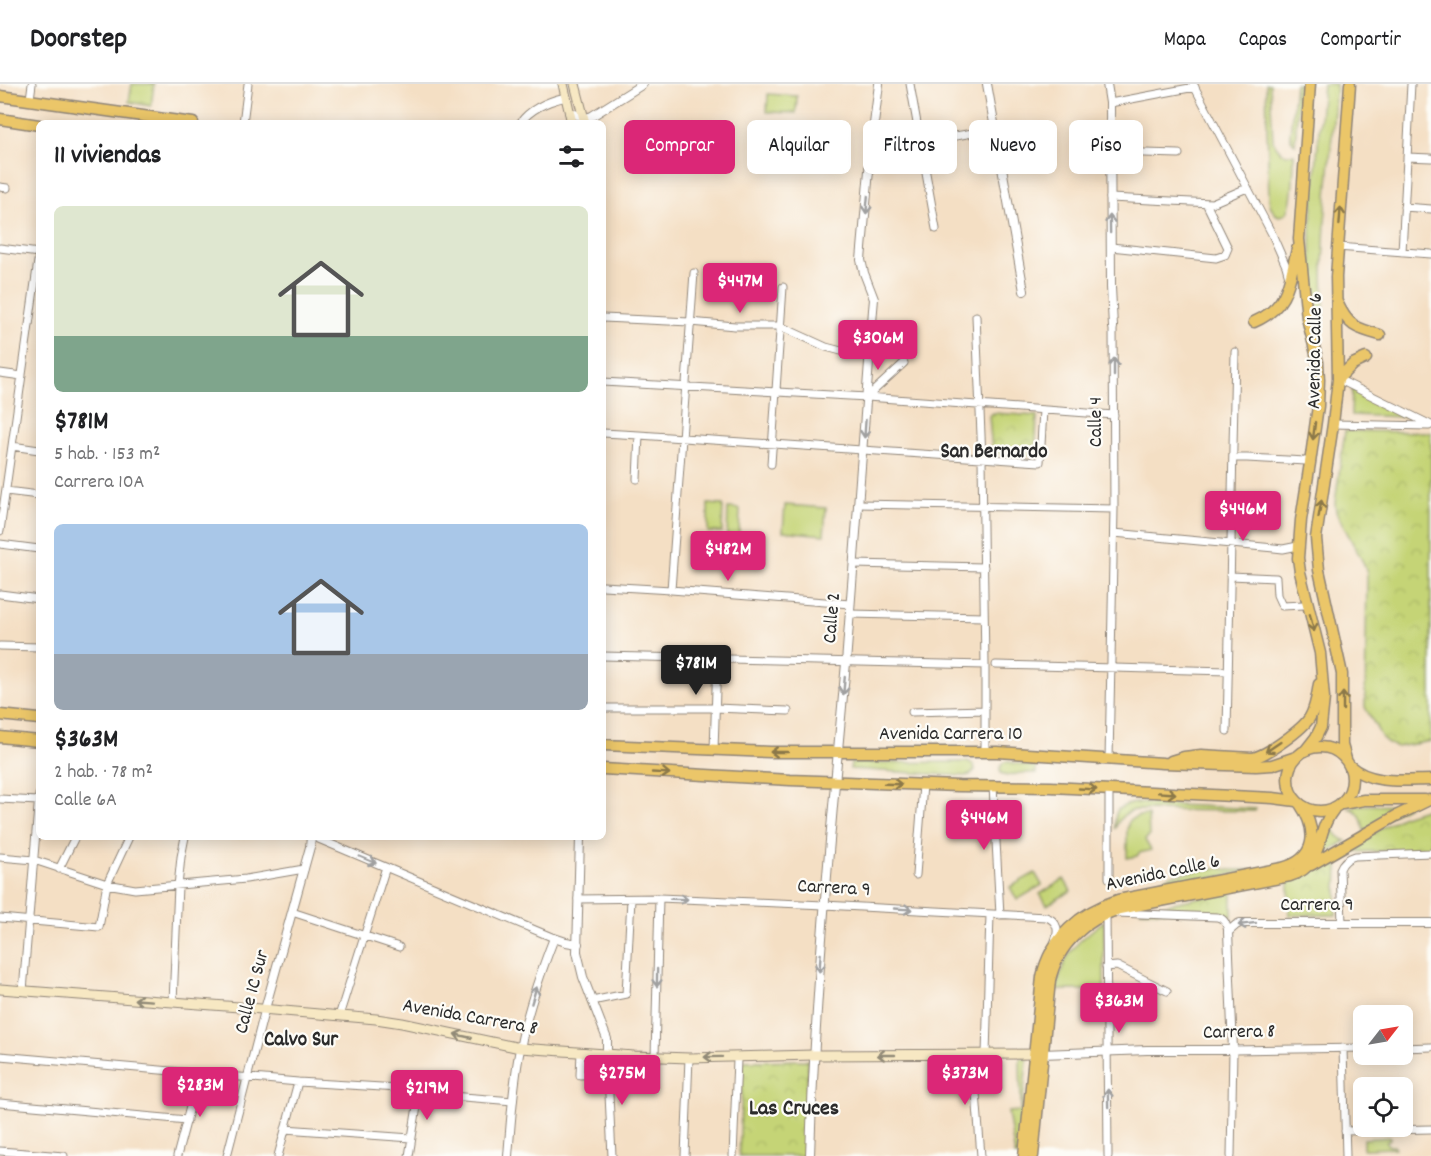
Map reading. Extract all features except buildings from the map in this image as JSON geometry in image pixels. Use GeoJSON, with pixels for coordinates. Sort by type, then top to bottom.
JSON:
{"type":"FeatureCollection","features":[{"type":"Feature","properties":{"kind":"main road"},"geometry":{"type":"LineString","coordinates":[[563,84],[571,120]]}},
{"type":"Feature","properties":{"kind":"main road"},"geometry":{"type":"LineString","coordinates":[[575,84],[584,120]]}},
{"type":"Feature","properties":{"kind":"main road","name":"Avenida Calle 6"},"geometry":{"type":"LineString","coordinates":[[1301,754],[1317,737],[1323,721],[1324,698],[1322,666],[1300,572],[1298,546],[1317,406],[1319,374],[1307,318],[1299,239],[1310,84]]}},
{"type":"Feature","properties":{"kind":"main road","name":"Avenida Calle 6"},"geometry":{"type":"LineString","coordinates":[[1348,763],[1342,745],[1342,674],[1319,570],[1316,531],[1338,379],[1335,295],[1350,84]]}},
{"type":"Feature","properties":{"kind":"main road"},"geometry":{"type":"LineString","coordinates":[[0,96],[173,120]]}},
{"type":"Feature","properties":{"kind":"main road"},"geometry":{"type":"LineString","coordinates":[[0,119],[36,125]]}},
{"type":"Feature","properties":{"kind":"main road"},"geometry":{"type":"LineString","coordinates":[[1254,322],[1267,316],[1281,302],[1299,239]]}},
{"type":"Feature","properties":{"kind":"main road"},"geometry":{"type":"LineString","coordinates":[[1335,295],[1341,309],[1354,326],[1380,335]]}},
{"type":"Feature","properties":{"kind":"main road"},"geometry":{"type":"LineString","coordinates":[[1338,379],[1353,364],[1366,358]]}},
{"type":"Feature","properties":{"kind":"main road"},"geometry":{"type":"LineString","coordinates":[[1163,764],[1193,755],[1256,757],[1268,751],[1310,718],[1315,705],[1322,666]]}},
{"type":"Feature","properties":{"kind":"main road"},"geometry":{"type":"LineString","coordinates":[[0,716],[36,718]]}},
{"type":"Feature","properties":{"kind":"main road"},"geometry":{"type":"LineString","coordinates":[[0,737],[36,741]]}},
{"type":"Feature","properties":{"kind":"main road","name":"Avenida Carrera 10"},"geometry":{"type":"LineString","coordinates":[[606,745],[837,753],[1027,753],[1163,764],[1264,766],[1279,764],[1301,754]]}},
{"type":"Feature","properties":{"kind":"main road"},"geometry":{"type":"LineString","coordinates":[[1298,803],[1292,795],[1288,778],[1292,764],[1301,754],[1311,748],[1324,747],[1336,751],[1360,773],[1381,779],[1431,780]]}},
{"type":"Feature","properties":{"kind":"main road"},"geometry":{"type":"LineString","coordinates":[[1303,870],[1316,854],[1324,826],[1350,794],[1352,773],[1348,763]]}},
{"type":"Feature","properties":{"kind":"main road"},"geometry":{"type":"LineString","coordinates":[[606,770],[835,782],[1051,787],[1287,799],[1312,811],[1323,812],[1364,800],[1430,800]]}},
{"type":"Feature","properties":{"kind":"main road","name":"Avenida Calle 6"},"geometry":{"type":"LineString","coordinates":[[1024,1156],[1051,974],[1057,958],[1075,934],[1092,920],[1107,913],[1172,898],[1290,876],[1395,816],[1430,800]]}},
{"type":"Feature","properties":{"kind":"main road","name":"Avenida Calle 6"},"geometry":{"type":"LineString","coordinates":[[1033,1156],[1042,977],[1050,952],[1061,936],[1091,910],[1110,902],[1296,864],[1305,856],[1311,841],[1311,826],[1306,813],[1298,803]]}},
{"type":"Feature","properties":{"kind":"main road","name":"Avenida Carrera 8"},"geometry":{"type":"LineString","coordinates":[[0,989],[339,1016],[402,1023],[520,1048],[607,1054],[737,1058],[813,1055],[1038,1054]]}},
{"type":"Feature","properties":{"kind":"street"},"geometry":{"type":"LineString","coordinates":[[30,99],[32,84]]}},
{"type":"Feature","properties":{"kind":"street"},"geometry":{"type":"LineString","coordinates":[[243,120],[249,84]]}},
{"type":"Feature","properties":{"kind":"street"},"geometry":{"type":"LineString","coordinates":[[569,112],[584,120],[643,84]]}},
{"type":"Feature","properties":{"kind":"street","name":"Calle 2"},"geometry":{"type":"LineString","coordinates":[[874,120],[879,84]]}},
{"type":"Feature","properties":{"kind":"street"},"geometry":{"type":"LineString","coordinates":[[910,84],[916,120]]}},
{"type":"Feature","properties":{"kind":"street"},"geometry":{"type":"LineString","coordinates":[[987,84],[993,120]]}},
{"type":"Feature","properties":{"kind":"street","name":"Calle 4"},"geometry":{"type":"LineString","coordinates":[[1107,84],[1110,120]]}},
{"type":"Feature","properties":{"kind":"street"},"geometry":{"type":"LineString","coordinates":[[1402,252],[1412,84]]}},
{"type":"Feature","properties":{"kind":"street"},"geometry":{"type":"LineString","coordinates":[[1110,103],[1194,86],[1281,253],[1289,279]]}},
{"type":"Feature","properties":{"kind":"street"},"geometry":{"type":"LineString","coordinates":[[523,120],[538,107],[566,97]]}},
{"type":"Feature","properties":{"kind":"street"},"geometry":{"type":"LineString","coordinates":[[1143,153],[1179,154]]}},
{"type":"Feature","properties":{"kind":"street"},"geometry":{"type":"LineString","coordinates":[[1407,156],[1431,158]]}},
{"type":"Feature","properties":{"kind":"street","name":"Calle 2"},"geometry":{"type":"LineString","coordinates":[[810,1156],[813,1055],[824,905],[850,614],[874,299],[861,260],[869,174]]}},
{"type":"Feature","properties":{"kind":"street"},"geometry":{"type":"LineString","coordinates":[[926,174],[936,229]]}},
{"type":"Feature","properties":{"kind":"street"},"geometry":{"type":"LineString","coordinates":[[1002,174],[1024,291]]}},
{"type":"Feature","properties":{"kind":"street","name":"Calle 4"},"geometry":{"type":"LineString","coordinates":[[1109,760],[1114,532],[1110,174]]}},
{"type":"Feature","properties":{"kind":"street"},"geometry":{"type":"LineString","coordinates":[[1110,198],[1206,203],[1217,202],[1247,188]]}},
{"type":"Feature","properties":{"kind":"street"},"geometry":{"type":"LineString","coordinates":[[1111,247],[1216,258],[1225,255],[1228,248],[1206,203]]}},
{"type":"Feature","properties":{"kind":"street"},"geometry":{"type":"LineString","coordinates":[[1404,207],[1431,209]]}},
{"type":"Feature","properties":{"kind":"street"},"geometry":{"type":"LineString","coordinates":[[1337,247],[1431,254]]}},
{"type":"Feature","properties":{"kind":"street"},"geometry":{"type":"LineString","coordinates":[[0,248],[36,254]]}},
{"type":"Feature","properties":{"kind":"street"},"geometry":{"type":"LineString","coordinates":[[671,590],[694,273]]}},
{"type":"Feature","properties":{"kind":"street"},"geometry":{"type":"LineString","coordinates":[[771,464],[783,287]]}},
{"type":"Feature","properties":{"kind":"street"},"geometry":{"type":"LineString","coordinates":[[0,531],[4,485],[35,309]]}},
{"type":"Feature","properties":{"kind":"street"},"geometry":{"type":"LineString","coordinates":[[976,316],[983,507],[985,752]]}},
{"type":"Feature","properties":{"kind":"street"},"geometry":{"type":"LineString","coordinates":[[606,318],[735,326],[780,326],[826,347],[870,356]]}},
{"type":"Feature","properties":{"kind":"street"},"geometry":{"type":"LineString","coordinates":[[1227,731],[1235,352]]}},
{"type":"Feature","properties":{"kind":"street"},"geometry":{"type":"LineString","coordinates":[[867,397],[904,363]]}},
{"type":"Feature","properties":{"kind":"street"},"geometry":{"type":"LineString","coordinates":[[0,373],[22,376]]}},
{"type":"Feature","properties":{"kind":"street"},"geometry":{"type":"LineString","coordinates":[[1338,379],[1431,426]]}},
{"type":"Feature","properties":{"kind":"street"},"geometry":{"type":"LineString","coordinates":[[606,382],[867,397],[1114,415]]}},
{"type":"Feature","properties":{"kind":"street"},"geometry":{"type":"LineString","coordinates":[[606,433],[1040,462],[1043,410]]}},
{"type":"Feature","properties":{"kind":"street"},"geometry":{"type":"LineString","coordinates":[[1333,424],[1431,426]]}},
{"type":"Feature","properties":{"kind":"street"},"geometry":{"type":"LineString","coordinates":[[637,479],[639,435]]}},
{"type":"Feature","properties":{"kind":"street"},"geometry":{"type":"LineString","coordinates":[[12,446],[36,450]]}},
{"type":"Feature","properties":{"kind":"street"},"geometry":{"type":"LineString","coordinates":[[1233,458],[1310,463]]}},
{"type":"Feature","properties":{"kind":"street"},"geometry":{"type":"LineString","coordinates":[[4,485],[36,494]]}},
{"type":"Feature","properties":{"kind":"street"},"geometry":{"type":"LineString","coordinates":[[859,504],[1114,509]]}},
{"type":"Feature","properties":{"kind":"street"},"geometry":{"type":"LineString","coordinates":[[1114,532],[1283,549],[1298,546]]}},
{"type":"Feature","properties":{"kind":"street"},"geometry":{"type":"LineString","coordinates":[[0,544],[36,549]]}},
{"type":"Feature","properties":{"kind":"street"},"geometry":{"type":"LineString","coordinates":[[854,564],[984,567]]}},
{"type":"Feature","properties":{"kind":"street"},"geometry":{"type":"LineString","coordinates":[[1230,576],[1276,578],[1276,595],[1282,606],[1304,605]]}},
{"type":"Feature","properties":{"kind":"street"},"geometry":{"type":"LineString","coordinates":[[606,586],[850,604]]}},
{"type":"Feature","properties":{"kind":"street"},"geometry":{"type":"LineString","coordinates":[[0,594],[36,599]]}},
{"type":"Feature","properties":{"kind":"street"},"geometry":{"type":"LineString","coordinates":[[850,614],[984,617]]}},
{"type":"Feature","properties":{"kind":"street"},"geometry":{"type":"LineString","coordinates":[[0,646],[36,647]]}},
{"type":"Feature","properties":{"kind":"street"},"geometry":{"type":"LineString","coordinates":[[606,656],[985,665]]}},
{"type":"Feature","properties":{"kind":"street"},"geometry":{"type":"LineString","coordinates":[[714,750],[717,659]]}},
{"type":"Feature","properties":{"kind":"street"},"geometry":{"type":"LineString","coordinates":[[996,665],[1228,671]]}},
{"type":"Feature","properties":{"kind":"street"},"geometry":{"type":"LineString","coordinates":[[606,708],[788,711]]}},
{"type":"Feature","properties":{"kind":"street"},"geometry":{"type":"LineString","coordinates":[[912,712],[984,710]]}},
{"type":"Feature","properties":{"kind":"street"},"geometry":{"type":"LineString","coordinates":[[916,875],[924,785]]}},
{"type":"Feature","properties":{"kind":"street"},"geometry":{"type":"LineString","coordinates":[[993,786],[1000,915]]}},
{"type":"Feature","properties":{"kind":"street"},"geometry":{"type":"LineString","coordinates":[[1109,790],[1109,878]]}},
{"type":"Feature","properties":{"kind":"street"},"geometry":{"type":"LineString","coordinates":[[0,799],[36,801]]}},
{"type":"Feature","properties":{"kind":"street"},"geometry":{"type":"LineString","coordinates":[[23,991],[36,830]]}},
{"type":"Feature","properties":{"kind":"street"},"geometry":{"type":"LineString","coordinates":[[59,869],[74,840]]}},
{"type":"Feature","properties":{"kind":"street"},"geometry":{"type":"LineString","coordinates":[[0,918],[99,927],[107,884],[128,840]]}},
{"type":"Feature","properties":{"kind":"street"},"geometry":{"type":"LineString","coordinates":[[173,1002],[178,886],[184,840]]}},
{"type":"Feature","properties":{"kind":"street","name":"Calle 1C Sur"},"geometry":{"type":"LineString","coordinates":[[227,1156],[312,840]]}},
{"type":"Feature","properties":{"kind":"street"},"geometry":{"type":"LineString","coordinates":[[320,840],[554,938],[578,944]]}},
{"type":"Feature","properties":{"kind":"street"},"geometry":{"type":"LineString","coordinates":[[581,840],[579,852],[578,952],[580,968],[607,1038],[612,1156]]}},
{"type":"Feature","properties":{"kind":"street"},"geometry":{"type":"LineString","coordinates":[[1342,923],[1340,869],[1344,861],[1355,856],[1431,853]]}},
{"type":"Feature","properties":{"kind":"street"},"geometry":{"type":"LineString","coordinates":[[0,857],[34,860],[107,884],[135,889],[246,879],[304,869]]}},
{"type":"Feature","properties":{"kind":"street"},"geometry":{"type":"LineString","coordinates":[[339,1016],[386,867]]}},
{"type":"Feature","properties":{"kind":"street"},"geometry":{"type":"LineString","coordinates":[[656,1057],[660,898]]}},
{"type":"Feature","properties":{"kind":"street","name":"Carrera 9"},"geometry":{"type":"LineString","coordinates":[[578,899],[660,898],[1046,917],[1052,920],[1058,930],[1050,952]]}},
{"type":"Feature","properties":{"kind":"street"},"geometry":{"type":"LineString","coordinates":[[592,1001],[626,994],[631,899]]}},
{"type":"Feature","properties":{"kind":"street"},"geometry":{"type":"LineString","coordinates":[[292,912],[399,947]]}},
{"type":"Feature","properties":{"kind":"street"},"geometry":{"type":"LineString","coordinates":[[1108,1156],[1107,913],[1217,917],[1224,920],[1228,932],[1233,1050],[1231,1156]]}},
{"type":"Feature","properties":{"kind":"street"},"geometry":{"type":"LineString","coordinates":[[986,1055],[990,914]]}},
{"type":"Feature","properties":{"kind":"street","name":"Carrera 9"},"geometry":{"type":"LineString","coordinates":[[1228,932],[1236,925],[1246,922],[1431,923]]}},
{"type":"Feature","properties":{"kind":"street"},"geometry":{"type":"LineString","coordinates":[[508,1156],[520,1048],[534,996],[554,938]]}},
{"type":"Feature","properties":{"kind":"street"},"geometry":{"type":"LineString","coordinates":[[1106,967],[1117,966],[1167,991]]}},
{"type":"Feature","properties":{"kind":"street"},"geometry":{"type":"LineString","coordinates":[[1413,1047],[1431,1047]]}},
{"type":"Feature","properties":{"kind":"street"},"geometry":{"type":"LineString","coordinates":[[1343,1048],[1346,1156]]}},
{"type":"Feature","properties":{"kind":"street","name":"Carrera 8"},"geometry":{"type":"LineString","coordinates":[[1038,1054],[1353,1048]]}},
{"type":"Feature","properties":{"kind":"street"},"geometry":{"type":"LineString","coordinates":[[581,1052],[580,1075],[608,1074]]}},
{"type":"Feature","properties":{"kind":"street"},"geometry":{"type":"LineString","coordinates":[[973,1055],[981,1156]]}},
{"type":"Feature","properties":{"kind":"street"},"geometry":{"type":"LineString","coordinates":[[0,1056],[298,1082],[415,1089],[419,1094],[409,1156]]}},
{"type":"Feature","properties":{"kind":"street"},"geometry":{"type":"LineString","coordinates":[[685,1156],[689,1058]]}},
{"type":"Feature","properties":{"kind":"street"},"geometry":{"type":"LineString","coordinates":[[734,1156],[737,1058]]}},
{"type":"Feature","properties":{"kind":"street"},"geometry":{"type":"LineString","coordinates":[[177,1156],[199,1073]]}},
{"type":"Feature","properties":{"kind":"street"},"geometry":{"type":"LineString","coordinates":[[278,1156],[298,1082]]}},
{"type":"Feature","properties":{"kind":"street"},"geometry":{"type":"LineString","coordinates":[[451,1096],[513,1101]]}},
{"type":"Feature","properties":{"kind":"street"},"geometry":{"type":"LineString","coordinates":[[0,1103],[187,1120]]}},
{"type":"Feature","properties":{"kind":"street"},"geometry":{"type":"LineString","coordinates":[[285,1129],[411,1138]]}},
{"type":"Feature","properties":{"kind":"street"},"geometry":{"type":"LineString","coordinates":[[1345,1131],[1431,1129]]}},
{"type":"Feature","properties":{"kind":"street"},"geometry":{"type":"LineString","coordinates":[[0,1151],[64,1156]]}},
{"type":"Feature","properties":{"kind":"green space"},"geometry":{"type":"Polygon","coordinates":[[[132,84],[154,84],[151,106],[129,102],[132,84]]]}},
{"type":"Feature","properties":{"kind":"green space"},"geometry":{"type":"Polygon","coordinates":[[[1266,84],[1270,84],[1273,142],[1281,152],[1294,154],[1291,202],[1286,213],[1280,216],[1273,211],[1269,200],[1266,84]]]}},
{"type":"Feature","properties":{"kind":"green space"},"geometry":{"type":"Polygon","coordinates":[[[1295,84],[1299,84],[1295,144],[1290,135],[1295,84]]]}},
{"type":"Feature","properties":{"kind":"green space"},"geometry":{"type":"Polygon","coordinates":[[[1323,84],[1336,84],[1325,222],[1324,317],[1318,317],[1311,258],[1311,228],[1323,84]]]}},
{"type":"Feature","properties":{"kind":"green space"},"geometry":{"type":"Polygon","coordinates":[[[768,94],[797,96],[796,113],[767,112],[768,94]]]}},
{"type":"Feature","properties":{"kind":"green space"},"geometry":{"type":"Polygon","coordinates":[[[1352,389],[1406,417],[1351,415],[1352,389]]]}},
{"type":"Feature","properties":{"kind":"green space"},"geometry":{"type":"Polygon","coordinates":[[[993,413],[1037,416],[1035,455],[992,453],[989,416],[993,413]]]}},
{"type":"Feature","properties":{"kind":"green space"},"geometry":{"type":"Polygon","coordinates":[[[1345,431],[1431,432],[1431,741],[1397,747],[1389,744],[1382,738],[1365,707],[1367,574],[1336,512],[1335,503],[1345,431]]]}},
{"type":"Feature","properties":{"kind":"green space"},"geometry":{"type":"Polygon","coordinates":[[[708,504],[723,505],[722,532],[708,532],[708,504]]]}},
{"type":"Feature","properties":{"kind":"green space"},"geometry":{"type":"Polygon","coordinates":[[[785,505],[826,508],[824,535],[783,531],[785,505]]]}},
{"type":"Feature","properties":{"kind":"green space"},"geometry":{"type":"Polygon","coordinates":[[[728,508],[740,509],[739,536],[727,536],[728,508]]]}},
{"type":"Feature","properties":{"kind":"green space"},"geometry":{"type":"Polygon","coordinates":[[[967,762],[973,765],[975,770],[970,775],[964,776],[850,769],[851,763],[967,762]]]}},
{"type":"Feature","properties":{"kind":"green space"},"geometry":{"type":"Polygon","coordinates":[[[1005,762],[1036,767],[1036,773],[1006,776],[1001,773],[1000,769],[1005,762]]]}},
{"type":"Feature","properties":{"kind":"green space"},"geometry":{"type":"Polygon","coordinates":[[[1135,803],[1256,809],[1255,811],[1135,810],[1122,816],[1115,829],[1115,817],[1118,810],[1135,803]]]}},
{"type":"Feature","properties":{"kind":"green space"},"geometry":{"type":"Polygon","coordinates":[[[1357,805],[1408,806],[1364,831],[1358,814],[1348,808],[1357,805]]]}},
{"type":"Feature","properties":{"kind":"green space"},"geometry":{"type":"Polygon","coordinates":[[[1431,807],[1431,850],[1350,852],[1339,860],[1336,915],[1289,915],[1289,880],[1403,816],[1431,807]]]}},
{"type":"Feature","properties":{"kind":"green space"},"geometry":{"type":"Polygon","coordinates":[[[1148,815],[1149,836],[1145,840],[1151,850],[1127,858],[1129,820],[1148,815]]]}},
{"type":"Feature","properties":{"kind":"green space"},"geometry":{"type":"Polygon","coordinates":[[[1334,816],[1334,831],[1346,841],[1319,857],[1326,828],[1334,816]]]}},
{"type":"Feature","properties":{"kind":"green space"},"geometry":{"type":"Polygon","coordinates":[[[1217,868],[1254,870],[1125,894],[1154,884],[1170,875],[1217,868]]]}},
{"type":"Feature","properties":{"kind":"green space"},"geometry":{"type":"Polygon","coordinates":[[[1035,873],[1042,885],[1017,900],[1010,887],[1035,873]]]}},
{"type":"Feature","properties":{"kind":"green space"},"geometry":{"type":"Polygon","coordinates":[[[1064,879],[1071,891],[1047,905],[1040,894],[1064,879]]]}},
{"type":"Feature","properties":{"kind":"green space"},"geometry":{"type":"Polygon","coordinates":[[[1232,891],[1232,917],[1222,914],[1139,910],[1232,891]]]}},
{"type":"Feature","properties":{"kind":"green space"},"geometry":{"type":"Polygon","coordinates":[[[1104,921],[1104,990],[1056,990],[1063,967],[1072,950],[1104,921]]]}},
{"type":"Feature","properties":{"kind":"green space"},"geometry":{"type":"Polygon","coordinates":[[[585,1056],[603,1057],[604,1071],[584,1071],[585,1056]]]}},
{"type":"Feature","properties":{"kind":"green space"},"geometry":{"type":"Polygon","coordinates":[[[614,1058],[639,1060],[614,1082],[614,1058]]]}},
{"type":"Feature","properties":{"kind":"green space"},"geometry":{"type":"Polygon","coordinates":[[[1020,1058],[1027,1058],[1018,1156],[1015,1156],[1008,1112],[1021,1111],[1020,1058]]]}},
{"type":"Feature","properties":{"kind":"green space"},"geometry":{"type":"Polygon","coordinates":[[[808,1060],[805,1156],[739,1156],[743,1061],[808,1060]]]}},
{"type":"Feature","properties":{"kind":"green space"},"geometry":{"type":"Polygon","coordinates":[[[1390,1137],[1387,1144],[1395,1148],[1363,1149],[1363,1139],[1390,1137]]]}},
{"type":"Feature","properties":{"kind":"district","name":"San Bernardo"},"geometry":{"type":"Point","coordinates":[994,453]}},
{"type":"Feature","properties":{"kind":"district","name":"Calvo Sur"},"geometry":{"type":"Point","coordinates":[301,1041]}},
{"type":"Feature","properties":{"kind":"district","name":"Las Cruces"},"geometry":{"type":"Point","coordinates":[794,1109]}}]}
